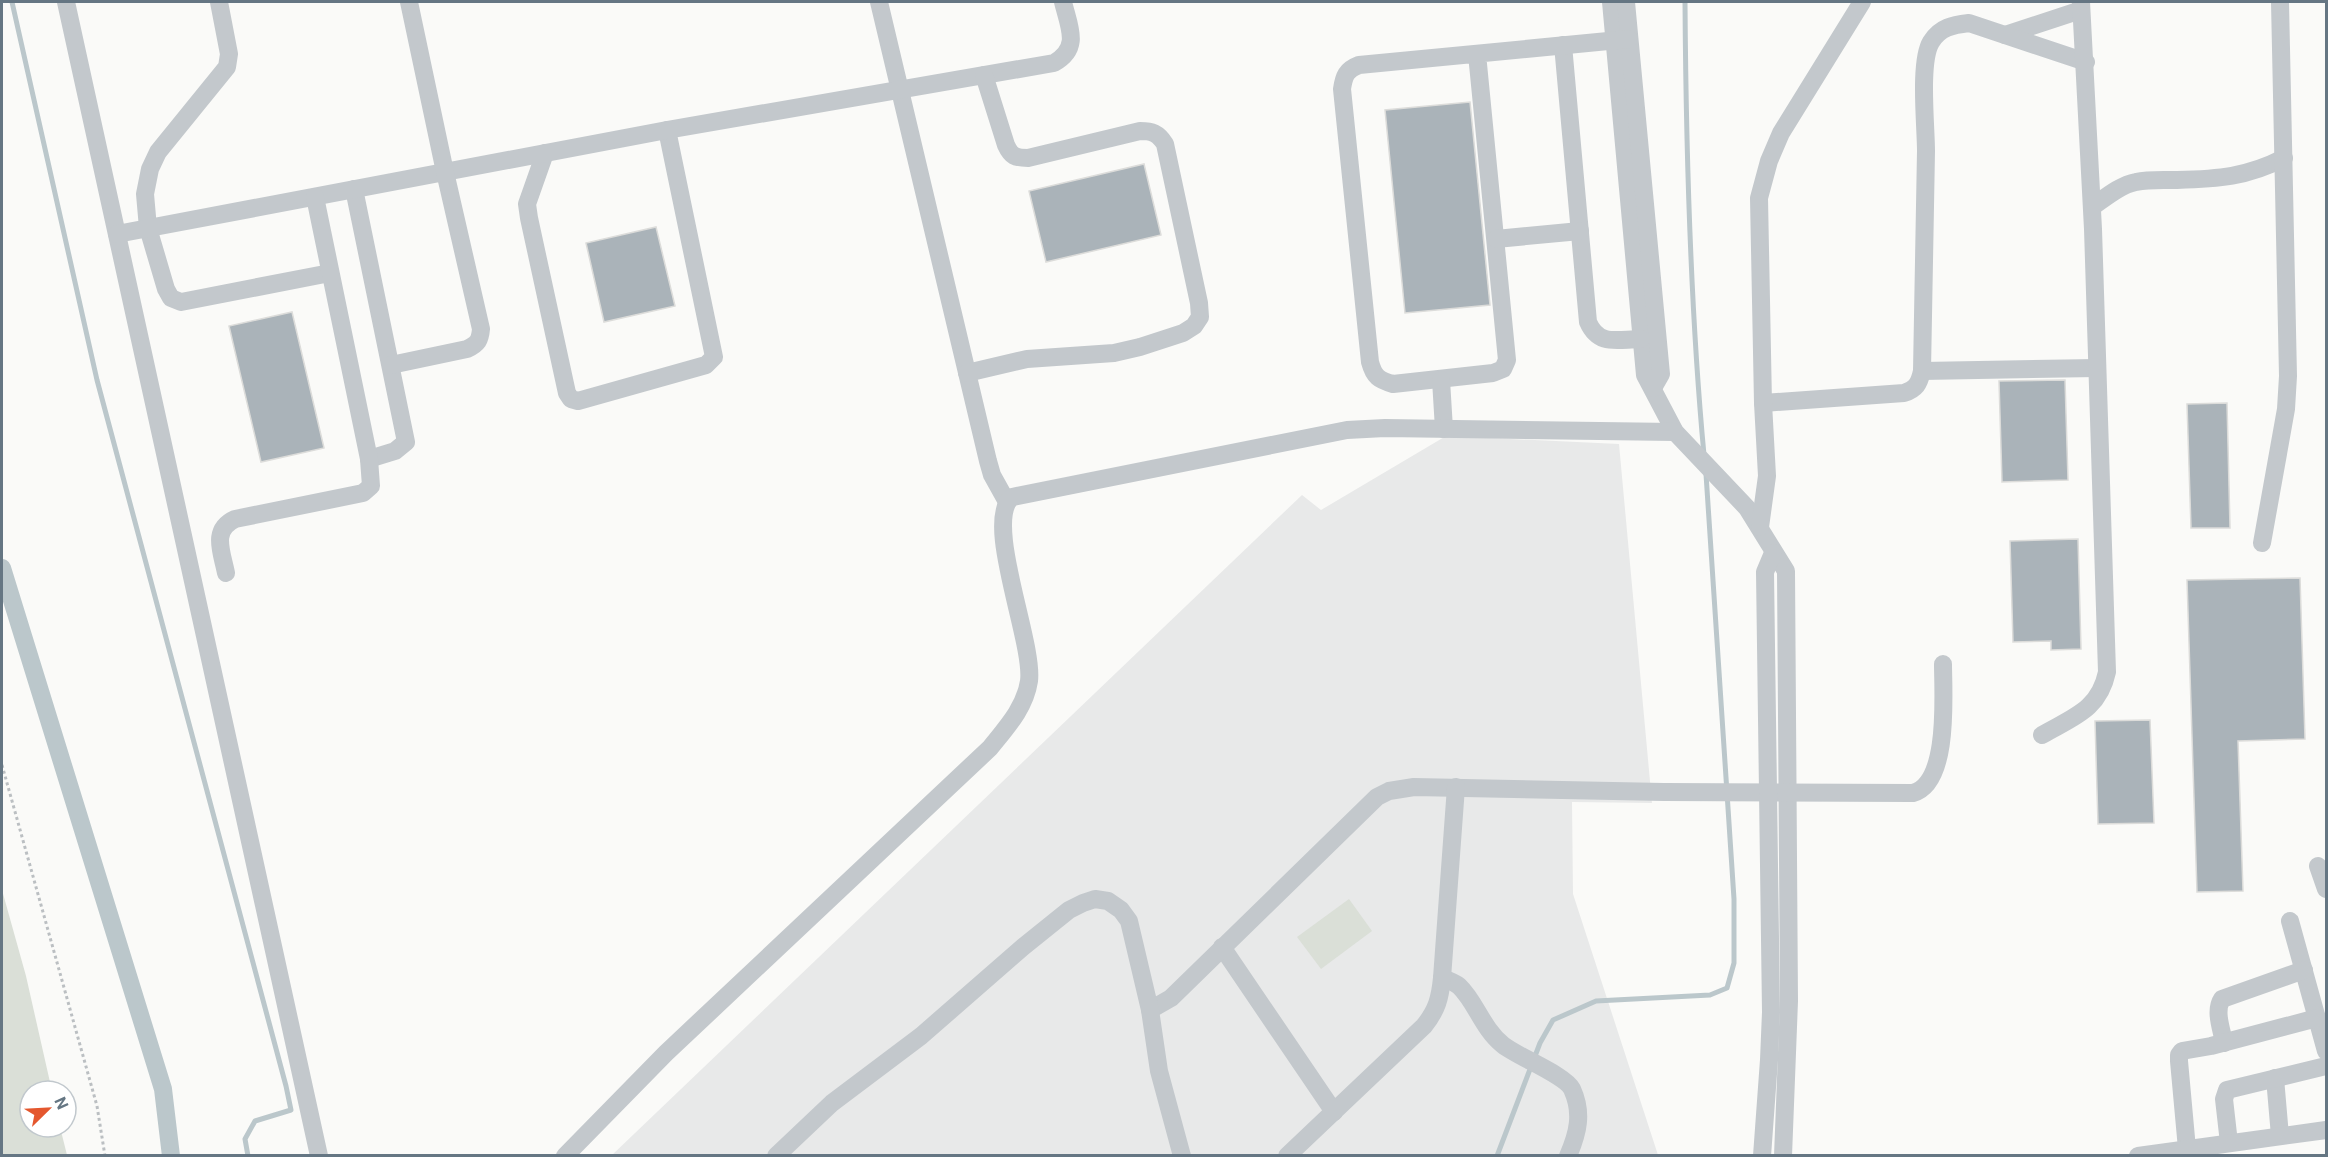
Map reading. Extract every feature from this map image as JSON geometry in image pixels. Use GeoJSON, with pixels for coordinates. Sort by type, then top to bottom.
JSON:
{"type":"FeatureCollection","features":[{"type":"Feature","properties":{"kind":"street"},"geometry":{"type":"LineString","coordinates":[[66,2],[319,1155]]}},
{"type":"Feature","properties":{"kind":"street"},"geometry":{"type":"LineString","coordinates":[[219,2],[228,45],[227,67],[158,152],[150,169],[145,194],[148,228],[166,289],[171,298],[181,302],[330,273]]}},
{"type":"Feature","properties":{"kind":"street"},"geometry":{"type":"LineString","coordinates":[[391,365],[467,349],[476,345],[480,338],[481,328],[409,2]]}},
{"type":"Feature","properties":{"kind":"street"},"geometry":{"type":"LineString","coordinates":[[879,2],[992,475],[1007,502]]}},
{"type":"Feature","properties":{"kind":"street"},"geometry":{"type":"LineString","coordinates":[[117,234],[667,130],[1054,63],[1066,56],[1071,47],[1063,2]]}},
{"type":"Feature","properties":{"kind":"street"},"geometry":{"type":"LineString","coordinates":[[1611,2],[1622,40],[1661,374],[1653,388]]}},
{"type":"Feature","properties":{"kind":"street"},"geometry":{"type":"LineString","coordinates":[[1626,2],[1622,40],[1645,375],[1680,439],[1747,508],[1786,571],[1789,1001],[1783,1155]]}},
{"type":"Feature","properties":{"kind":"street"},"geometry":{"type":"LineString","coordinates":[[1760,527],[1767,476],[1763,403],[1759,198],[1763,180],[1781,133],[1862,2]]}},
{"type":"Feature","properties":{"kind":"street"},"geometry":{"type":"LineString","coordinates":[[2262,543],[2286,409],[2280,2]]}},
{"type":"Feature","properties":{"kind":"street"},"geometry":{"type":"LineString","coordinates":[[2005,35],[2081,6],[2086,62],[2092,207],[2107,672],[2103,689],[2095,702],[2042,735]]}},
{"type":"Feature","properties":{"kind":"street"},"geometry":{"type":"LineString","coordinates":[[1763,403],[1904,393],[1912,390],[1919,383],[1922,371],[1926,151],[1925,64],[1929,44],[1938,33],[1951,25],[1969,23],[2086,62]]}},
{"type":"Feature","properties":{"kind":"street"},"geometry":{"type":"LineString","coordinates":[[1477,54],[1507,360],[1503,369],[1493,373],[1394,384],[1381,381],[1373,374],[1370,362],[1342,89],[1344,77],[1349,69],[1359,65],[1622,40]]}},
{"type":"Feature","properties":{"kind":"street"},"geometry":{"type":"LineString","coordinates":[[1563,45],[1588,322],[1593,333],[1602,339],[1641,339]]}},
{"type":"Feature","properties":{"kind":"street"},"geometry":{"type":"LineString","coordinates":[[967,373],[1027,359],[1114,353],[1140,347],[1183,333],[1194,326],[1200,317],[1199,303],[1167,155],[1159,135],[1151,131],[1140,131],[1028,158],[1016,158],[1010,154],[1006,145],[984,75]]}},
{"type":"Feature","properties":{"kind":"street"},"geometry":{"type":"LineString","coordinates":[[545,153],[527,204],[567,393],[571,399],[578,400],[706,365],[714,357],[667,130]]}},
{"type":"Feature","properties":{"kind":"street"},"geometry":{"type":"LineString","coordinates":[[2092,207],[2116,191],[2136,182],[2214,180],[2243,175],[2265,168],[2284,158]]}},
{"type":"Feature","properties":{"kind":"street"},"geometry":{"type":"LineString","coordinates":[[354,189],[406,442],[395,451],[369,459]]}},
{"type":"Feature","properties":{"kind":"street"},"geometry":{"type":"LineString","coordinates":[[226,573],[220,530],[226,523],[235,519],[363,493],[371,486],[369,459],[315,197]]}},
{"type":"Feature","properties":{"kind":"street"},"geometry":{"type":"LineString","coordinates":[[1496,239],[1580,231]]}},
{"type":"Feature","properties":{"kind":"street"},"geometry":{"type":"LineString","coordinates":[[1922,371],[2097,368]]}},
{"type":"Feature","properties":{"kind":"street"},"geometry":{"type":"LineString","coordinates":[[1441,380],[1444,429]]}},
{"type":"Feature","properties":{"kind":"street"},"geometry":{"type":"LineString","coordinates":[[565,1155],[666,1053],[990,748],[1008,727],[1020,709],[1027,692],[1029,679],[1023,632],[1005,551],[1002,522],[1003,509],[1007,502],[1021,495],[1347,430],[1444,429],[1680,439]]}},
{"type":"Feature","properties":{"kind":"street"},"geometry":{"type":"LineString","coordinates":[[1762,1155],[1771,1012],[1765,572],[1773,553]]}},
{"type":"Feature","properties":{"kind":"street"},"geometry":{"type":"LineString","coordinates":[[1150,1010],[1171,998],[1377,797],[1389,791],[1401,788],[1456,787],[1717,792],[1920,791],[1926,786],[1940,752],[1943,733],[1942,664]]}},
{"type":"Feature","properties":{"kind":"street"},"geometry":{"type":"LineString","coordinates":[[1287,1155],[1436,1012],[1442,978],[1456,787]]}},
{"type":"Feature","properties":{"kind":"street"},"geometry":{"type":"LineString","coordinates":[[2318,866],[2326,889]]}},
{"type":"Feature","properties":{"kind":"street"},"geometry":{"type":"LineString","coordinates":[[776,1155],[831,1103],[921,1036],[1023,947],[1083,903],[1095,900],[1108,901],[1121,910],[1129,921],[1150,1010],[1159,1071],[1182,1155]]}},
{"type":"Feature","properties":{"kind":"street"},"geometry":{"type":"LineString","coordinates":[[2290,921],[2304,970],[2319,995],[2317,1018],[2326,1051]]}},
{"type":"Feature","properties":{"kind":"street"},"geometry":{"type":"LineString","coordinates":[[1222,947],[1334,1112]]}},
{"type":"Feature","properties":{"kind":"street"},"geometry":{"type":"LineString","coordinates":[[2224,1043],[2218,1012],[2222,999],[2304,970]]}},
{"type":"Feature","properties":{"kind":"street"},"geometry":{"type":"LineString","coordinates":[[1442,978],[1460,987],[1492,1035],[1523,1058],[1569,1084],[1576,1102],[1578,1129],[1568,1155]]}},
{"type":"Feature","properties":{"kind":"street"},"geometry":{"type":"LineString","coordinates":[[2187,1149],[2179,1055],[2188,1049],[2224,1043],[2317,1018]]}},
{"type":"Feature","properties":{"kind":"street"},"geometry":{"type":"LineString","coordinates":[[2229,1143],[2224,1099],[2227,1090],[2326,1066]]}},
{"type":"Feature","properties":{"kind":"street"},"geometry":{"type":"LineString","coordinates":[[2275,1078],[2280,1136]]}},
{"type":"Feature","properties":{"kind":"street"},"geometry":{"type":"LineString","coordinates":[[2138,1155],[2326,1130]]}},
{"type":"Feature","properties":{"kind":"path"},"geometry":{"type":"LineString","coordinates":[[2,765],[97,1106],[105,1155]]}},
{"type":"Feature","properties":{"kind":"shaded area"},"geometry":{"type":"Polygon","coordinates":[[[1446,436],[1619,444],[1652,803],[1572,802],[1573,894],[1658,1155],[611,1156],[1302,495],[1321,510],[1446,436]]]}},
{"type":"Feature","properties":{"kind":"shaded area"},"geometry":{"type":"Polygon","coordinates":[[[2,890],[26,976],[49,1079],[18,1079],[18,1139],[63,1139],[67,1155],[2,1155],[2,890]]]}},
{"type":"Feature","properties":{"kind":"shaded area"},"geometry":{"type":"Polygon","coordinates":[[[1349,899],[1372,931],[1321,969],[1297,937],[1349,899]]]}},
{"type":"Feature","properties":{"kind":"building"},"geometry":{"type":"Polygon","coordinates":[[[1470,102],[1490,305],[1405,313],[1385,110],[1470,102]]]}},
{"type":"Feature","properties":{"kind":"building"},"geometry":{"type":"Polygon","coordinates":[[[1144,164],[1161,235],[1046,262],[1029,191],[1144,164]]]}},
{"type":"Feature","properties":{"kind":"building"},"geometry":{"type":"Polygon","coordinates":[[[656,227],[675,306],[604,322],[586,243],[656,227]]]}},
{"type":"Feature","properties":{"kind":"building"},"geometry":{"type":"Polygon","coordinates":[[[292,312],[324,448],[261,462],[229,326],[292,312]]]}},
{"type":"Feature","properties":{"kind":"building"},"geometry":{"type":"Polygon","coordinates":[[[2065,380],[2068,480],[2002,482],[1999,381],[2065,380]]]}},
{"type":"Feature","properties":{"kind":"building"},"geometry":{"type":"Polygon","coordinates":[[[2227,403],[2230,528],[2191,528],[2187,404],[2227,403]]]}},
{"type":"Feature","properties":{"kind":"building"},"geometry":{"type":"Polygon","coordinates":[[[2078,539],[2081,649],[2051,650],[2051,641],[2013,642],[2010,541],[2078,539]]]}},
{"type":"Feature","properties":{"kind":"building"},"geometry":{"type":"Polygon","coordinates":[[[2300,578],[2305,739],[2238,741],[2243,891],[2197,892],[2187,580],[2300,578]]]}},
{"type":"Feature","properties":{"kind":"building"},"geometry":{"type":"Polygon","coordinates":[[[2150,720],[2154,823],[2098,824],[2095,721],[2150,720]]]}},
{"type":"Feature","properties":{"kind":"waterway"},"geometry":{"type":"LineString","coordinates":[[12,2],[97,380],[291,1110],[255,1121],[245,1139],[248,1156]]}},
{"type":"Feature","properties":{"kind":"waterway"},"geometry":{"type":"LineString","coordinates":[[1685,2],[1690,229],[1695,342],[1704,455]]}},
{"type":"Feature","properties":{"kind":"waterway"},"geometry":{"type":"LineString","coordinates":[[1497,1156],[1540,1043],[1553,1020],[1596,1001],[1710,995],[1727,988],[1734,963],[1734,899],[1706,474]]}},
{"type":"Feature","properties":{"kind":"waterway"},"geometry":{"type":"LineString","coordinates":[[2,568],[163,1089],[171,1156]]}}]}
